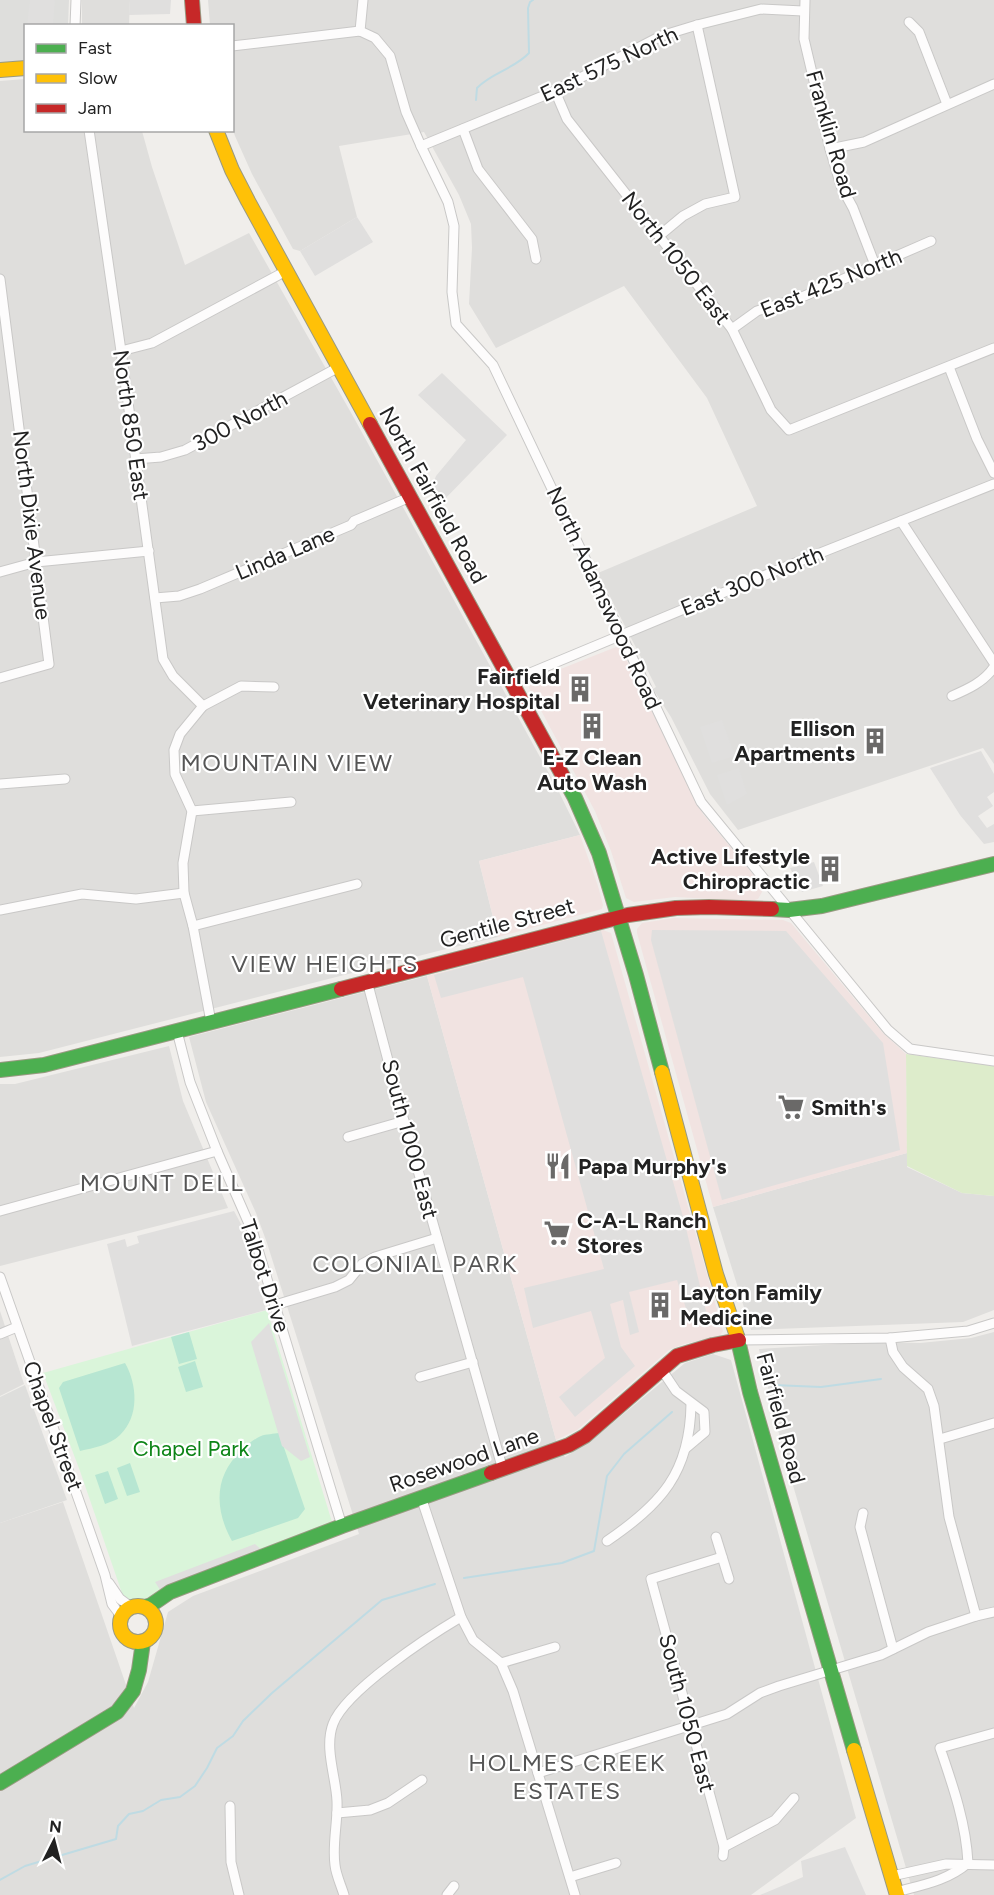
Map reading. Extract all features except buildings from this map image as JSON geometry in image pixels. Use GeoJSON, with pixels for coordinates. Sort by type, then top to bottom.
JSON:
{"type":"FeatureCollection","features":[{"type":"Feature","properties":{"kind":"street"},"geometry":{"type":"LineString","coordinates":[[75,24],[76,0]]}},
{"type":"Feature","properties":{"kind":"street"},"geometry":{"type":"LineString","coordinates":[[192,0],[194,24]]}},
{"type":"Feature","properties":{"kind":"street"},"geometry":{"type":"LineString","coordinates":[[234,46],[360,31],[363,0]]}},
{"type":"Feature","properties":{"kind":"street","name":"Franklin Road"},"geometry":{"type":"LineString","coordinates":[[805,0],[804,39],[830,149],[841,186],[853,208],[875,265]]}},
{"type":"Feature","properties":{"kind":"street","name":"East 575 North"},"geometry":{"type":"LineString","coordinates":[[421,146],[555,91],[661,36],[760,9],[803,11]]}},
{"type":"Feature","properties":{"kind":"street"},"geometry":{"type":"LineString","coordinates":[[909,22],[919,32],[947,104]]}},
{"type":"Feature","properties":{"kind":"street"},"geometry":{"type":"LineString","coordinates":[[659,236],[683,216],[705,204],[735,197],[697,25]]}},
{"type":"Feature","properties":{"kind":"street","name":"North Adamswood Road"},"geometry":{"type":"LineString","coordinates":[[360,31],[375,38],[390,56],[406,112],[448,201],[454,226],[452,292],[456,324],[493,365],[701,802],[888,1030],[909,1049],[994,1061]]}},
{"type":"Feature","properties":{"kind":"street"},"geometry":{"type":"LineString","coordinates":[[0,70],[24,68]]}},
{"type":"Feature","properties":{"kind":"street"},"geometry":{"type":"LineString","coordinates":[[830,149],[864,142],[994,84]]}},
{"type":"Feature","properties":{"kind":"street","name":"North 1050 East"},"geometry":{"type":"LineString","coordinates":[[555,91],[567,119],[732,329],[771,410],[789,430],[949,367]]}},
{"type":"Feature","properties":{"kind":"street"},"geometry":{"type":"LineString","coordinates":[[463,129],[478,169],[532,239],[536,260]]}},
{"type":"Feature","properties":{"kind":"street","name":"North 850 East"},"geometry":{"type":"LineString","coordinates":[[89,132],[163,659],[173,676],[203,706]]}},
{"type":"Feature","properties":{"kind":"street","name":"North Fairfield Road"},"geometry":{"type":"LineString","coordinates":[[217,132],[236,179],[579,805],[593,836],[608,882]]}},
{"type":"Feature","properties":{"kind":"street","name":"East 425 North"},"geometry":{"type":"LineString","coordinates":[[732,329],[758,311],[802,297],[932,241]]}},
{"type":"Feature","properties":{"kind":"street"},"geometry":{"type":"LineString","coordinates":[[121,351],[152,343],[286,271]]}},
{"type":"Feature","properties":{"kind":"street","name":"North Dixie Avenue"},"geometry":{"type":"LineString","coordinates":[[0,279],[49,664],[0,678]]}},
{"type":"Feature","properties":{"kind":"street"},"geometry":{"type":"LineString","coordinates":[[994,348],[949,367],[977,439],[994,473]]}},
{"type":"Feature","properties":{"kind":"street","name":"300 North"},"geometry":{"type":"LineString","coordinates":[[135,459],[161,457],[185,450],[339,367]]}},
{"type":"Feature","properties":{"kind":"street","name":"East 300 North"},"geometry":{"type":"LineString","coordinates":[[511,681],[994,484]]}},
{"type":"Feature","properties":{"kind":"street","name":"Linda Lane"},"geometry":{"type":"LineString","coordinates":[[155,598],[179,596],[201,589],[351,525],[354,521],[410,497]]}},
{"type":"Feature","properties":{"kind":"street"},"geometry":{"type":"LineString","coordinates":[[900,521],[994,665],[989,674],[973,687],[952,696]]}},
{"type":"Feature","properties":{"kind":"street"},"geometry":{"type":"LineString","coordinates":[[0,572],[36,562],[149,551]]}},
{"type":"Feature","properties":{"kind":"street"},"geometry":{"type":"LineString","coordinates":[[212,1022],[184,893],[183,863],[192,811],[175,774],[174,750],[180,734],[203,706],[241,686],[273,687]]}},
{"type":"Feature","properties":{"kind":"street"},"geometry":{"type":"LineString","coordinates":[[0,784],[65,779]]}},
{"type":"Feature","properties":{"kind":"street"},"geometry":{"type":"LineString","coordinates":[[192,811],[291,802]]}},
{"type":"Feature","properties":{"kind":"street","name":"Gentile Street"},"geometry":{"type":"LineString","coordinates":[[0,1071],[36,1067],[619,917],[676,908],[789,910],[863,897],[994,864]]}},
{"type":"Feature","properties":{"kind":"street","name":"Fairfield Road"},"geometry":{"type":"LineString","coordinates":[[608,882],[636,975],[717,1274],[739,1340],[750,1392],[897,1894]]}},
{"type":"Feature","properties":{"kind":"street"},"geometry":{"type":"LineString","coordinates":[[193,926],[357,884]]}},
{"type":"Feature","properties":{"kind":"street"},"geometry":{"type":"LineString","coordinates":[[0,910],[82,894],[136,899],[184,893]]}},
{"type":"Feature","properties":{"kind":"street","name":"South 1000 East"},"geometry":{"type":"LineString","coordinates":[[367,981],[503,1470]]}},
{"type":"Feature","properties":{"kind":"street","name":"Talbot Drive"},"geometry":{"type":"LineString","coordinates":[[177,1031],[190,1082],[253,1233],[342,1526]]}},
{"type":"Feature","properties":{"kind":"street"},"geometry":{"type":"LineString","coordinates":[[348,1137],[404,1120]]}},
{"type":"Feature","properties":{"kind":"street"},"geometry":{"type":"LineString","coordinates":[[0,1211],[217,1151]]}},
{"type":"Feature","properties":{"kind":"street"},"geometry":{"type":"LineString","coordinates":[[275,1305],[335,1287],[349,1280],[362,1264],[375,1257],[437,1238]]}},
{"type":"Feature","properties":{"kind":"street","name":"Chapel Street"},"geometry":{"type":"LineString","coordinates":[[0,1276],[105,1575],[112,1604],[133,1610]]}},
{"type":"Feature","properties":{"kind":"street"},"geometry":{"type":"LineString","coordinates":[[739,1340],[890,1338],[968,1331],[994,1323]]}},
{"type":"Feature","properties":{"kind":"street"},"geometry":{"type":"LineString","coordinates":[[0,1334],[18,1327]]}},
{"type":"Feature","properties":{"kind":"street"},"geometry":{"type":"LineString","coordinates":[[890,1338],[893,1352],[903,1367],[928,1389],[934,1406],[949,1517],[976,1616]]}},
{"type":"Feature","properties":{"kind":"street","name":"Rosewood Lane"},"geometry":{"type":"LineString","coordinates":[[133,1610],[151,1605],[170,1592],[342,1526],[569,1445],[585,1436],[677,1356],[712,1345],[739,1340]]}},
{"type":"Feature","properties":{"kind":"street"},"geometry":{"type":"LineString","coordinates":[[420,1377],[473,1362]]}},
{"type":"Feature","properties":{"kind":"street"},"geometry":{"type":"LineString","coordinates":[[662,1370],[676,1391],[704,1412],[705,1432],[685,1449]]}},
{"type":"Feature","properties":{"kind":"street"},"geometry":{"type":"LineString","coordinates":[[607,1541],[635,1521],[653,1504],[676,1476],[691,1429],[691,1404]]}},
{"type":"Feature","properties":{"kind":"street"},"geometry":{"type":"LineString","coordinates":[[940,1439],[994,1424]]}},
{"type":"Feature","properties":{"kind":"street"},"geometry":{"type":"LineString","coordinates":[[421,1497],[461,1617],[473,1640],[501,1663],[513,1691],[575,1895]]}},
{"type":"Feature","properties":{"kind":"street"},"geometry":{"type":"LineString","coordinates":[[863,1513],[860,1527],[894,1649]]}},
{"type":"Feature","properties":{"kind":"street"},"geometry":{"type":"LineString","coordinates":[[716,1537],[729,1579]]}},
{"type":"Feature","properties":{"kind":"street","name":"South 1050 East"},"geometry":{"type":"LineString","coordinates":[[722,1557],[651,1579],[723,1852],[775,1820],[795,1798]]}},
{"type":"Feature","properties":{"kind":"street","name":"Rosewood Lane"},"geometry":{"type":"LineString","coordinates":[[156,1620],[159,1612],[183,1587]]}},
{"type":"Feature","properties":{"kind":"street"},"geometry":{"type":"LineString","coordinates":[[133,1610],[153,1613],[156,1620],[154,1633],[138,1642],[124,1636],[121,1630],[133,1610]]}},
{"type":"Feature","properties":{"kind":"street"},"geometry":{"type":"LineString","coordinates":[[538,1773],[727,1714],[760,1693],[881,1655],[928,1632],[994,1612]]}},
{"type":"Feature","properties":{"kind":"street"},"geometry":{"type":"LineString","coordinates":[[344,1895],[335,1868],[334,1856],[337,1813],[336,1788],[329,1747],[332,1725],[343,1707],[363,1687],[440,1629],[461,1617]]}},
{"type":"Feature","properties":{"kind":"street"},"geometry":{"type":"LineString","coordinates":[[0,1784],[117,1712],[133,1691],[139,1670],[138,1642]]}},
{"type":"Feature","properties":{"kind":"street"},"geometry":{"type":"LineString","coordinates":[[501,1663],[555,1647]]}},
{"type":"Feature","properties":{"kind":"street"},"geometry":{"type":"LineString","coordinates":[[968,1863],[963,1821],[954,1786],[940,1748],[994,1733]]}},
{"type":"Feature","properties":{"kind":"street"},"geometry":{"type":"LineString","coordinates":[[337,1813],[370,1810],[388,1803],[422,1780]]}},
{"type":"Feature","properties":{"kind":"street"},"geometry":{"type":"LineString","coordinates":[[230,1806],[231,1862],[239,1895]]}},
{"type":"Feature","properties":{"kind":"street"},"geometry":{"type":"LineString","coordinates":[[570,1877],[616,1863]]}},
{"type":"Feature","properties":{"kind":"street"},"geometry":{"type":"LineString","coordinates":[[897,1894],[956,1873],[968,1863]]}},
{"type":"Feature","properties":{"kind":"street"},"geometry":{"type":"LineString","coordinates":[[892,1876],[933,1866],[968,1863],[994,1864]]}},
{"type":"Feature","properties":{"kind":"street"},"geometry":{"type":"LineString","coordinates":[[447,1895],[454,1886]]}},
{"type":"Feature","properties":{"kind":"shaded area"},"geometry":{"type":"Polygon","coordinates":[[[0,0],[69,0],[68,24],[24,24],[24,60],[0,63],[0,0]]]}},
{"type":"Feature","properties":{"kind":"shaded area"},"geometry":{"type":"Polygon","coordinates":[[[30,0],[55,0],[53,24],[27,24],[30,0]]]}},
{"type":"Feature","properties":{"kind":"shaded area"},"geometry":{"type":"Polygon","coordinates":[[[82,0],[130,0],[129,24],[82,24],[82,0]]]}},
{"type":"Feature","properties":{"kind":"shaded area"},"geometry":{"type":"Polygon","coordinates":[[[130,0],[171,0],[170,14],[129,15],[130,0]]]}},
{"type":"Feature","properties":{"kind":"shaded area"},"geometry":{"type":"Polygon","coordinates":[[[208,0],[994,0],[994,764],[983,748],[738,830],[710,794],[671,717],[653,689],[656,687],[598,573],[757,506],[707,398],[624,286],[496,348],[469,304],[471,224],[459,195],[424,132],[339,146],[357,217],[300,251],[293,249],[252,174],[234,132],[234,24],[210,24],[208,0]]]}},
{"type":"Feature","properties":{"kind":"shaded area"},"geometry":{"type":"Polygon","coordinates":[[[24,79],[24,132],[142,132],[185,265],[249,233],[354,418],[557,788],[580,835],[479,861],[498,937],[39,1053],[0,1057],[0,81],[24,79]]]}},
{"type":"Feature","properties":{"kind":"shaded area"},"geometry":{"type":"Polygon","coordinates":[[[357,217],[373,242],[315,276],[300,251],[357,217]]]}},
{"type":"Feature","properties":{"kind":"shaded area"},"geometry":{"type":"Polygon","coordinates":[[[442,373],[507,435],[440,504],[430,491],[436,476],[466,440],[418,395],[442,373]]]}},
{"type":"Feature","properties":{"kind":"shaded area"},"geometry":{"type":"Polygon","coordinates":[[[616,647],[621,649],[703,814],[761,884],[762,892],[758,899],[750,901],[675,897],[634,902],[626,898],[595,811],[529,688],[533,680],[616,647]]]}},
{"type":"Feature","properties":{"kind":"shaded area"},"geometry":{"type":"Polygon","coordinates":[[[722,720],[735,756],[712,763],[700,727],[722,720]]]}},
{"type":"Feature","properties":{"kind":"shaded area"},"geometry":{"type":"Polygon","coordinates":[[[981,751],[994,774],[994,792],[987,797],[993,806],[978,816],[987,828],[994,824],[994,842],[984,844],[960,815],[930,768],[981,751]]]}},
{"type":"Feature","properties":{"kind":"shaded area"},"geometry":{"type":"Polygon","coordinates":[[[739,768],[747,794],[727,805],[717,775],[739,768]]]}},
{"type":"Feature","properties":{"kind":"shaded area"},"geometry":{"type":"Polygon","coordinates":[[[580,835],[598,886],[602,909],[498,937],[479,861],[580,835]]]}},
{"type":"Feature","properties":{"kind":"shaded area"},"geometry":{"type":"Polygon","coordinates":[[[814,862],[823,886],[802,892],[790,868],[814,862]]]}},
{"type":"Feature","properties":{"kind":"shaded area"},"geometry":{"type":"Polygon","coordinates":[[[674,918],[783,920],[791,923],[883,1033],[906,1054],[907,1153],[713,1207],[637,933],[642,923],[674,918]]]}},
{"type":"Feature","properties":{"kind":"shaded area"},"geometry":{"type":"Polygon","coordinates":[[[603,930],[611,933],[723,1331],[719,1337],[684,1344],[669,1350],[577,1430],[556,1440],[427,976],[603,930]]]}},
{"type":"Feature","properties":{"kind":"shaded area"},"geometry":{"type":"Polygon","coordinates":[[[652,930],[786,931],[883,1043],[900,1150],[722,1200],[651,940],[652,930]]]}},
{"type":"Feature","properties":{"kind":"shaded area"},"geometry":{"type":"Polygon","coordinates":[[[601,931],[684,1220],[707,1315],[689,1318],[677,1280],[629,1292],[639,1332],[630,1335],[623,1300],[610,1304],[621,1347],[635,1366],[575,1417],[559,1397],[605,1358],[591,1311],[533,1328],[524,1288],[604,1269],[523,977],[441,998],[434,975],[601,931]]]}},
{"type":"Feature","properties":{"kind":"shaded area"},"geometry":{"type":"Polygon","coordinates":[[[427,976],[556,1440],[565,1457],[592,1440],[685,1363],[713,1354],[731,1360],[856,1818],[751,1895],[0,1895],[0,1523],[63,1502],[134,1708],[148,1682],[168,1612],[193,1596],[359,1534],[267,1243],[256,1213],[206,1102],[189,1037],[427,976]]]}},
{"type":"Feature","properties":{"kind":"shaded area"},"geometry":{"type":"Polygon","coordinates":[[[169,1046],[183,1101],[228,1208],[0,1266],[0,1084],[15,1084],[169,1046]]]}},
{"type":"Feature","properties":{"kind":"shaded area"},"geometry":{"type":"Polygon","coordinates":[[[907,1153],[907,1167],[962,1193],[994,1196],[994,1310],[963,1322],[751,1330],[713,1207],[907,1153]]]}},
{"type":"Feature","properties":{"kind":"shaded area"},"geometry":{"type":"Polygon","coordinates":[[[234,1211],[242,1226],[266,1310],[132,1346],[107,1244],[125,1239],[127,1247],[139,1243],[137,1236],[234,1211]]]}},
{"type":"Feature","properties":{"kind":"shaded area"},"geometry":{"type":"Polygon","coordinates":[[[0,1311],[24,1384],[0,1396],[0,1311]]]}},
{"type":"Feature","properties":{"kind":"shaded area"},"geometry":{"type":"Polygon","coordinates":[[[269,1323],[310,1457],[301,1461],[282,1446],[251,1342],[269,1323]]]}},
{"type":"Feature","properties":{"kind":"shaded area"},"geometry":{"type":"Polygon","coordinates":[[[994,1332],[994,1895],[914,1895],[784,1455],[759,1349],[873,1342],[920,1343],[971,1338],[994,1332]]]}},
{"type":"Feature","properties":{"kind":"shaded area"},"geometry":{"type":"Polygon","coordinates":[[[25,1385],[67,1500],[0,1523],[0,1397],[25,1385]]]}},
{"type":"Feature","properties":{"kind":"shaded area"},"geometry":{"type":"Polygon","coordinates":[[[255,1544],[264,1552],[164,1596],[155,1582],[255,1544]]]}},
{"type":"Feature","properties":{"kind":"shaded area"},"geometry":{"type":"Polygon","coordinates":[[[845,1847],[866,1895],[760,1895],[803,1877],[801,1861],[845,1847]]]}},
{"type":"Feature","properties":{"kind":"green space"},"geometry":{"type":"Polygon","coordinates":[[[906,1054],[994,1066],[994,1196],[962,1193],[907,1166],[906,1054]]]}},
{"type":"Feature","properties":{"kind":"green space","name":"Chapel Park"},"geometry":{"type":"Polygon","coordinates":[[[267,1310],[332,1522],[170,1589],[146,1605],[137,1605],[123,1596],[43,1373],[267,1310]]]}},
{"type":"Feature","properties":{"kind":"green space"},"geometry":{"type":"Polygon","coordinates":[[[189,1332],[197,1359],[179,1364],[171,1337],[189,1332]]]}},
{"type":"Feature","properties":{"kind":"green space"},"geometry":{"type":"Polygon","coordinates":[[[195,1361],[203,1387],[186,1392],[178,1367],[195,1361]]]}},
{"type":"Feature","properties":{"kind":"green space"},"geometry":{"type":"Polygon","coordinates":[[[125,1363],[134,1390],[134,1409],[131,1419],[116,1438],[101,1446],[80,1451],[59,1388],[63,1382],[125,1363]]]}},
{"type":"Feature","properties":{"kind":"green space"},"geometry":{"type":"Polygon","coordinates":[[[279,1433],[305,1509],[298,1518],[232,1541],[222,1517],[220,1505],[222,1481],[226,1470],[253,1440],[263,1435],[279,1433]]]}},
{"type":"Feature","properties":{"kind":"green space"},"geometry":{"type":"Polygon","coordinates":[[[130,1463],[140,1492],[127,1496],[117,1468],[130,1463]]]}},
{"type":"Feature","properties":{"kind":"green space"},"geometry":{"type":"Polygon","coordinates":[[[108,1471],[118,1499],[105,1504],[95,1475],[108,1471]]]}},
{"type":"Feature","properties":{"kind":"waterway"},"geometry":{"type":"LineString","coordinates":[[476,100],[477,88],[529,53],[528,8],[533,0]]}},
{"type":"Feature","properties":{"kind":"waterway"},"geometry":{"type":"LineString","coordinates":[[773,1385],[821,1387],[881,1379]]}},
{"type":"Feature","properties":{"kind":"waterway"},"geometry":{"type":"LineString","coordinates":[[464,1578],[562,1563],[594,1551],[607,1476],[624,1454],[672,1412]]}},
{"type":"Feature","properties":{"kind":"waterway"},"geometry":{"type":"LineString","coordinates":[[0,1880],[25,1866],[116,1839],[118,1826],[129,1814],[143,1811],[161,1800],[180,1797],[195,1786],[217,1748],[233,1736],[243,1721],[272,1693],[382,1600],[435,1584]]}},
{"type":"Feature","properties":{"kind":"traffic: fast"},"geometry":{"type":"LineString","coordinates":[[564,778],[599,853],[636,975],[662,1072]]}},
{"type":"Feature","properties":{"kind":"traffic: fast"},"geometry":{"type":"LineString","coordinates":[[772,909],[789,910],[822,906],[994,864]]}},
{"type":"Feature","properties":{"kind":"traffic: fast"},"geometry":{"type":"LineString","coordinates":[[0,1070],[44,1065],[341,989]]}},
{"type":"Feature","properties":{"kind":"traffic: fast"},"geometry":{"type":"LineString","coordinates":[[737,1336],[750,1392],[854,1750]]}},
{"type":"Feature","properties":{"kind":"traffic: fast"},"geometry":{"type":"LineString","coordinates":[[145,1607],[170,1592],[342,1526],[491,1473]]}},
{"type":"Feature","properties":{"kind":"traffic: fast"},"geometry":{"type":"LineString","coordinates":[[0,1783],[117,1712],[133,1691],[143,1642]]}},
{"type":"Feature","properties":{"kind":"traffic: slow"},"geometry":{"type":"LineString","coordinates":[[0,70],[24,68]]}},
{"type":"Feature","properties":{"kind":"traffic: slow"},"geometry":{"type":"LineString","coordinates":[[217,132],[232,170],[248,201],[370,424]]}},
{"type":"Feature","properties":{"kind":"traffic: slow"},"geometry":{"type":"LineString","coordinates":[[662,1072],[716,1274],[737,1336]]}},
{"type":"Feature","properties":{"kind":"traffic: slow"},"geometry":{"type":"LineString","coordinates":[[138,1606],[151,1611],[156,1624],[151,1637],[138,1642],[125,1637],[120,1624],[125,1611],[138,1606]]}},
{"type":"Feature","properties":{"kind":"traffic: slow"},"geometry":{"type":"LineString","coordinates":[[854,1750],[897,1895]]}},
{"type":"Feature","properties":{"kind":"traffic: jam"},"geometry":{"type":"LineString","coordinates":[[192,0],[194,24]]}},
{"type":"Feature","properties":{"kind":"traffic: jam"},"geometry":{"type":"LineString","coordinates":[[370,424],[564,778]]}},
{"type":"Feature","properties":{"kind":"traffic: jam"},"geometry":{"type":"LineString","coordinates":[[341,989],[628,915],[676,908],[772,909]]}},
{"type":"Feature","properties":{"kind":"traffic: jam"},"geometry":{"type":"LineString","coordinates":[[491,1473],[569,1445],[585,1436],[677,1356],[739,1340]]}},
{"type":"Feature","properties":{"kind":"place","name":"Fairfield Veterinary Hospital"},"geometry":{"type":"Point","coordinates":[580,689]}},
{"type":"Feature","properties":{"kind":"place","name":"E-Z Clean Auto Wash"},"geometry":{"type":"Point","coordinates":[592,726]}},
{"type":"Feature","properties":{"kind":"place","name":"Ellison Apartments"},"geometry":{"type":"Point","coordinates":[875,741]}},
{"type":"Feature","properties":{"kind":"place","name":"Active Lifestyle Chiropractic"},"geometry":{"type":"Point","coordinates":[830,869]}},
{"type":"Feature","properties":{"kind":"place","name":"Smith's"},"geometry":{"type":"Point","coordinates":[791,1107]}},
{"type":"Feature","properties":{"kind":"place","name":"Papa Murphy's"},"geometry":{"type":"Point","coordinates":[558,1166]}},
{"type":"Feature","properties":{"kind":"place","name":"C-A-L Ranch Stores"},"geometry":{"type":"Point","coordinates":[557,1233]}},
{"type":"Feature","properties":{"kind":"place","name":"Layton Family Medicine"},"geometry":{"type":"Point","coordinates":[660,1305]}},
{"type":"Feature","properties":{"kind":"district","name":"MOUNTAIN VIEW"},"geometry":{"type":"Point","coordinates":[287,762]}},
{"type":"Feature","properties":{"kind":"district","name":"VIEW HEIGHTS"},"geometry":{"type":"Point","coordinates":[325,963]}},
{"type":"Feature","properties":{"kind":"district","name":"MOUNT DELL"},"geometry":{"type":"Point","coordinates":[162,1182]}},
{"type":"Feature","properties":{"kind":"district","name":"COLONIAL PARK"},"geometry":{"type":"Point","coordinates":[415,1263]}},
{"type":"Feature","properties":{"kind":"district","name":"HOLMES CREEK ESTATES"},"geometry":{"type":"Point","coordinates":[567,1776]}}]}
